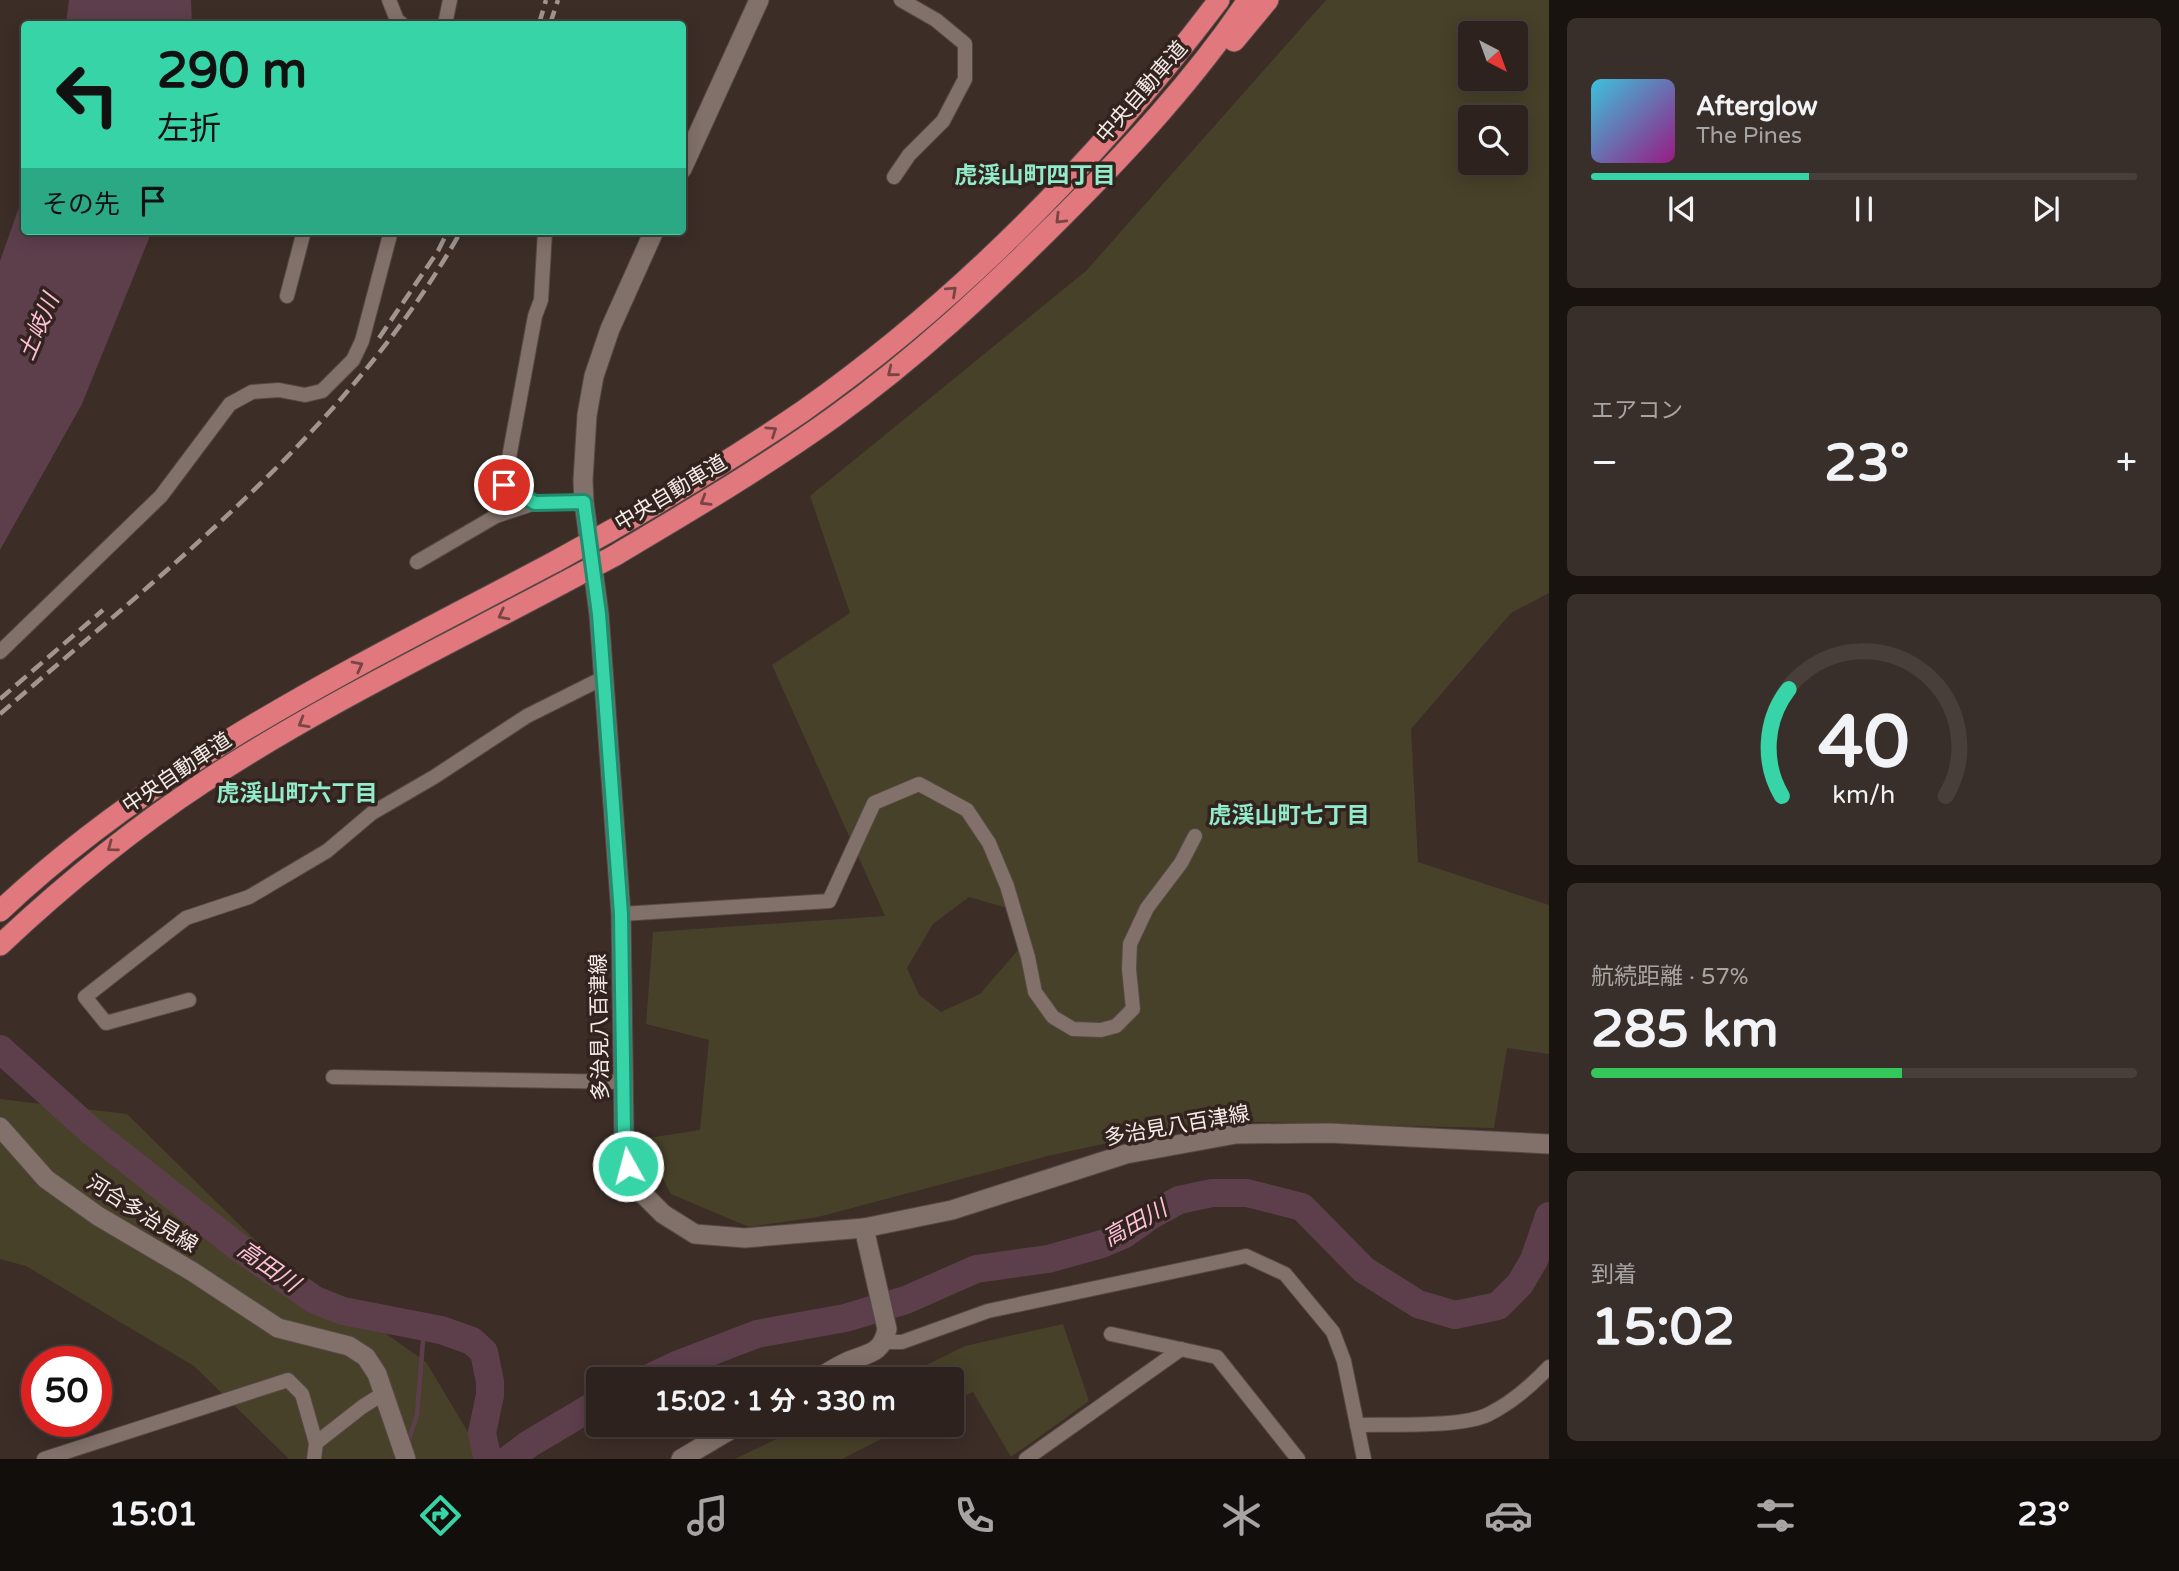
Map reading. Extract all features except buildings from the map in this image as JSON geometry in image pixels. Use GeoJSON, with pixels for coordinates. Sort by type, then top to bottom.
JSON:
{"type":"FeatureCollection","features":[{"type":"Feature","properties":{"kind":"highway","name":"中央自動車道"},"geometry":{"type":"LineString","coordinates":[[0,911],[105,823],[156,785],[211,750],[331,681],[610,531],[703,477],[805,409],[920,319],[1027,222],[1080,167],[1178,54],[1219,0]]}},
{"type":"Feature","properties":{"kind":"highway","name":"中央自動車道"},"geometry":{"type":"LineString","coordinates":[[0,945],[101,856],[205,781],[341,702],[614,556],[782,454],[855,401],[990,288],[1094,185],[1194,72],[1248,0]]}},
{"type":"Feature","properties":{"kind":"highway"},"geometry":{"type":"LineString","coordinates":[[1094,185],[1128,157],[1163,121],[1268,0]]}},
{"type":"Feature","properties":{"kind":"main road"},"geometry":{"type":"LineString","coordinates":[[686,156],[759,0]]}},
{"type":"Feature","properties":{"kind":"main road","name":"多治見八百津線"},"geometry":{"type":"LineString","coordinates":[[652,235],[610,328],[594,376],[584,451],[584,502],[599,614],[621,914],[624,1134],[628,1166],[643,1194],[663,1214],[695,1234],[745,1238],[864,1228],[952,1210],[1126,1154],[1236,1134],[1329,1133],[1549,1144]]}},
{"type":"Feature","properties":{"kind":"main road","name":"河合多治見線"},"geometry":{"type":"LineString","coordinates":[[0,1127],[46,1179],[98,1216],[193,1272],[278,1328],[349,1346],[366,1357],[377,1374],[406,1459]]}},
{"type":"Feature","properties":{"kind":"main road"},"geometry":{"type":"LineString","coordinates":[[838,1367],[873,1352],[886,1336],[864,1228]]}},
{"type":"Feature","properties":{"kind":"main road"},"geometry":{"type":"LineString","coordinates":[[690,1457],[720,1437]]}},
{"type":"Feature","properties":{"kind":"street"},"geometry":{"type":"LineString","coordinates":[[389,0],[398,21]]}},
{"type":"Feature","properties":{"kind":"street"},"geometry":{"type":"LineString","coordinates":[[446,21],[450,0]]}},
{"type":"Feature","properties":{"kind":"street"},"geometry":{"type":"LineString","coordinates":[[894,177],[909,155],[943,121],[965,79],[965,44],[936,20],[901,0]]}},
{"type":"Feature","properties":{"kind":"street"},"geometry":{"type":"LineString","coordinates":[[287,296],[302,235]]}},
{"type":"Feature","properties":{"kind":"street"},"geometry":{"type":"LineString","coordinates":[[0,652],[161,496],[230,404],[252,392],[279,390],[305,395],[322,391],[353,360],[362,341],[390,235]]}},
{"type":"Feature","properties":{"kind":"street"},"geometry":{"type":"LineString","coordinates":[[535,503],[504,485],[535,316],[541,300],[545,235]]}},
{"type":"Feature","properties":{"kind":"street"},"geometry":{"type":"LineString","coordinates":[[417,562],[496,516],[535,503],[584,502]]}},
{"type":"Feature","properties":{"kind":"street"},"geometry":{"type":"LineString","coordinates":[[188,999],[106,1023],[85,997],[187,918],[249,897],[327,851],[372,813],[434,777],[527,716],[603,678]]}},
{"type":"Feature","properties":{"kind":"street"},"geometry":{"type":"LineString","coordinates":[[621,914],[829,901],[874,803],[919,784],[967,810],[989,843],[1010,898],[1028,957],[1035,992],[1053,1017],[1073,1029],[1101,1030],[1116,1026],[1133,1009],[1129,969],[1130,944],[1147,908],[1181,863],[1195,836]]}},
{"type":"Feature","properties":{"kind":"street"},"geometry":{"type":"LineString","coordinates":[[333,1077],[624,1082]]}},
{"type":"Feature","properties":{"kind":"street"},"geometry":{"type":"LineString","coordinates":[[886,1336],[902,1342],[988,1311],[1245,1256],[1285,1273],[1333,1332],[1344,1361],[1364,1459]]}},
{"type":"Feature","properties":{"kind":"street"},"geometry":{"type":"LineString","coordinates":[[1111,1334],[1217,1357],[1298,1459]]}},
{"type":"Feature","properties":{"kind":"street"},"geometry":{"type":"LineString","coordinates":[[1026,1459],[1181,1349]]}},
{"type":"Feature","properties":{"kind":"street"},"geometry":{"type":"LineString","coordinates":[[1357,1425],[1447,1423],[1487,1416],[1532,1384],[1549,1367]]}},
{"type":"Feature","properties":{"kind":"street"},"geometry":{"type":"LineString","coordinates":[[44,1459],[288,1380],[302,1394],[316,1443],[314,1459]]}},
{"type":"Feature","properties":{"kind":"street"},"geometry":{"type":"LineString","coordinates":[[316,1443],[384,1393]]}},
{"type":"Feature","properties":{"kind":"shaded area"},"geometry":{"type":"Polygon","coordinates":[[[1326,0],[1549,0],[1549,593],[1511,613],[1411,729],[1418,862],[1549,905],[1549,1054],[1507,1048],[1494,1128],[1210,1121],[1052,1155],[818,1217],[749,1227],[671,1194],[641,1139],[700,1130],[709,1040],[646,1024],[653,932],[885,916],[772,665],[850,613],[810,496],[1086,271],[1326,0]],[[969,897],[933,924],[907,968],[919,995],[941,1012],[980,994],[1018,950],[1011,909],[969,897]]]}},
{"type":"Feature","properties":{"kind":"shaded area"},"geometry":{"type":"Polygon","coordinates":[[[0,1099],[127,1114],[260,1245],[426,1362],[484,1459],[289,1459],[194,1366],[26,1266],[0,1259],[0,1099]]]}},
{"type":"Feature","properties":{"kind":"shaded area"},"geometry":{"type":"Polygon","coordinates":[[[1063,1324],[1089,1401],[1011,1457],[973,1392],[964,1396],[964,1367],[922,1367],[965,1346],[1063,1324]]]}},
{"type":"Feature","properties":{"kind":"shaded area"},"geometry":{"type":"Polygon","coordinates":[[[780,1437],[885,1437],[842,1459],[735,1459],[780,1437]]]}},
{"type":"Feature","properties":{"kind":"water"},"geometry":{"type":"Polygon","coordinates":[[[69,0],[191,0],[192,21],[66,21],[69,0]]]}},
{"type":"Feature","properties":{"kind":"water","name":"土岐川"},"geometry":{"type":"Polygon","coordinates":[[[21,202],[21,235],[150,235],[82,404],[0,550],[0,261],[21,202]]]}},
{"type":"Feature","properties":{"kind":"waterway","name":"高田川"},"geometry":{"type":"LineString","coordinates":[[0,1049],[91,1131],[238,1247],[315,1300],[343,1311],[441,1330],[472,1341],[484,1352],[490,1382],[482,1433],[487,1456],[491,1459]]}},
{"type":"Feature","properties":{"kind":"waterway","name":"高田川"},"geometry":{"type":"LineString","coordinates":[[673,1367],[757,1334],[845,1318],[906,1300],[976,1269],[1048,1259],[1102,1244],[1123,1235],[1179,1200],[1212,1193],[1247,1193],[1302,1207],[1364,1270],[1418,1304],[1455,1315],[1498,1306],[1520,1284],[1534,1260],[1549,1216]]}},
{"type":"Feature","properties":{"kind":"waterway"},"geometry":{"type":"LineString","coordinates":[[408,1442],[417,1415],[424,1328]]}},
{"type":"Feature","properties":{"kind":"waterway","name":"高田川"},"geometry":{"type":"LineString","coordinates":[[509,1459],[586,1410]]}},
{"type":"Feature","properties":{"kind":"railway"},"geometry":{"type":"LineString","coordinates":[[540,21],[546,0]]}},
{"type":"Feature","properties":{"kind":"railway"},"geometry":{"type":"LineString","coordinates":[[551,21],[558,0]]}},
{"type":"Feature","properties":{"kind":"railway"},"geometry":{"type":"LineString","coordinates":[[379,338],[446,235]]}},
{"type":"Feature","properties":{"kind":"railway"},"geometry":{"type":"LineString","coordinates":[[0,714],[191,549],[311,432],[366,369],[416,302],[458,235]]}},
{"type":"Feature","properties":{"kind":"railway"},"geometry":{"type":"LineString","coordinates":[[0,699],[103,610]]}},
{"type":"Feature","properties":{"kind":"district","name":"虎渓山町四丁目"},"geometry":{"type":"Point","coordinates":[1035,176]}},
{"type":"Feature","properties":{"kind":"district","name":"虎渓山町六丁目"},"geometry":{"type":"Point","coordinates":[297,794]}},
{"type":"Feature","properties":{"kind":"district","name":"虎渓山町七丁目"},"geometry":{"type":"Point","coordinates":[1289,816]}},
{"type":"Feature","properties":{"kind":"route"},"geometry":{"type":"LineString","coordinates":[[504,485],[535,503],[584,502],[599,614],[621,914],[624,1134],[628,1166]]}}]}
